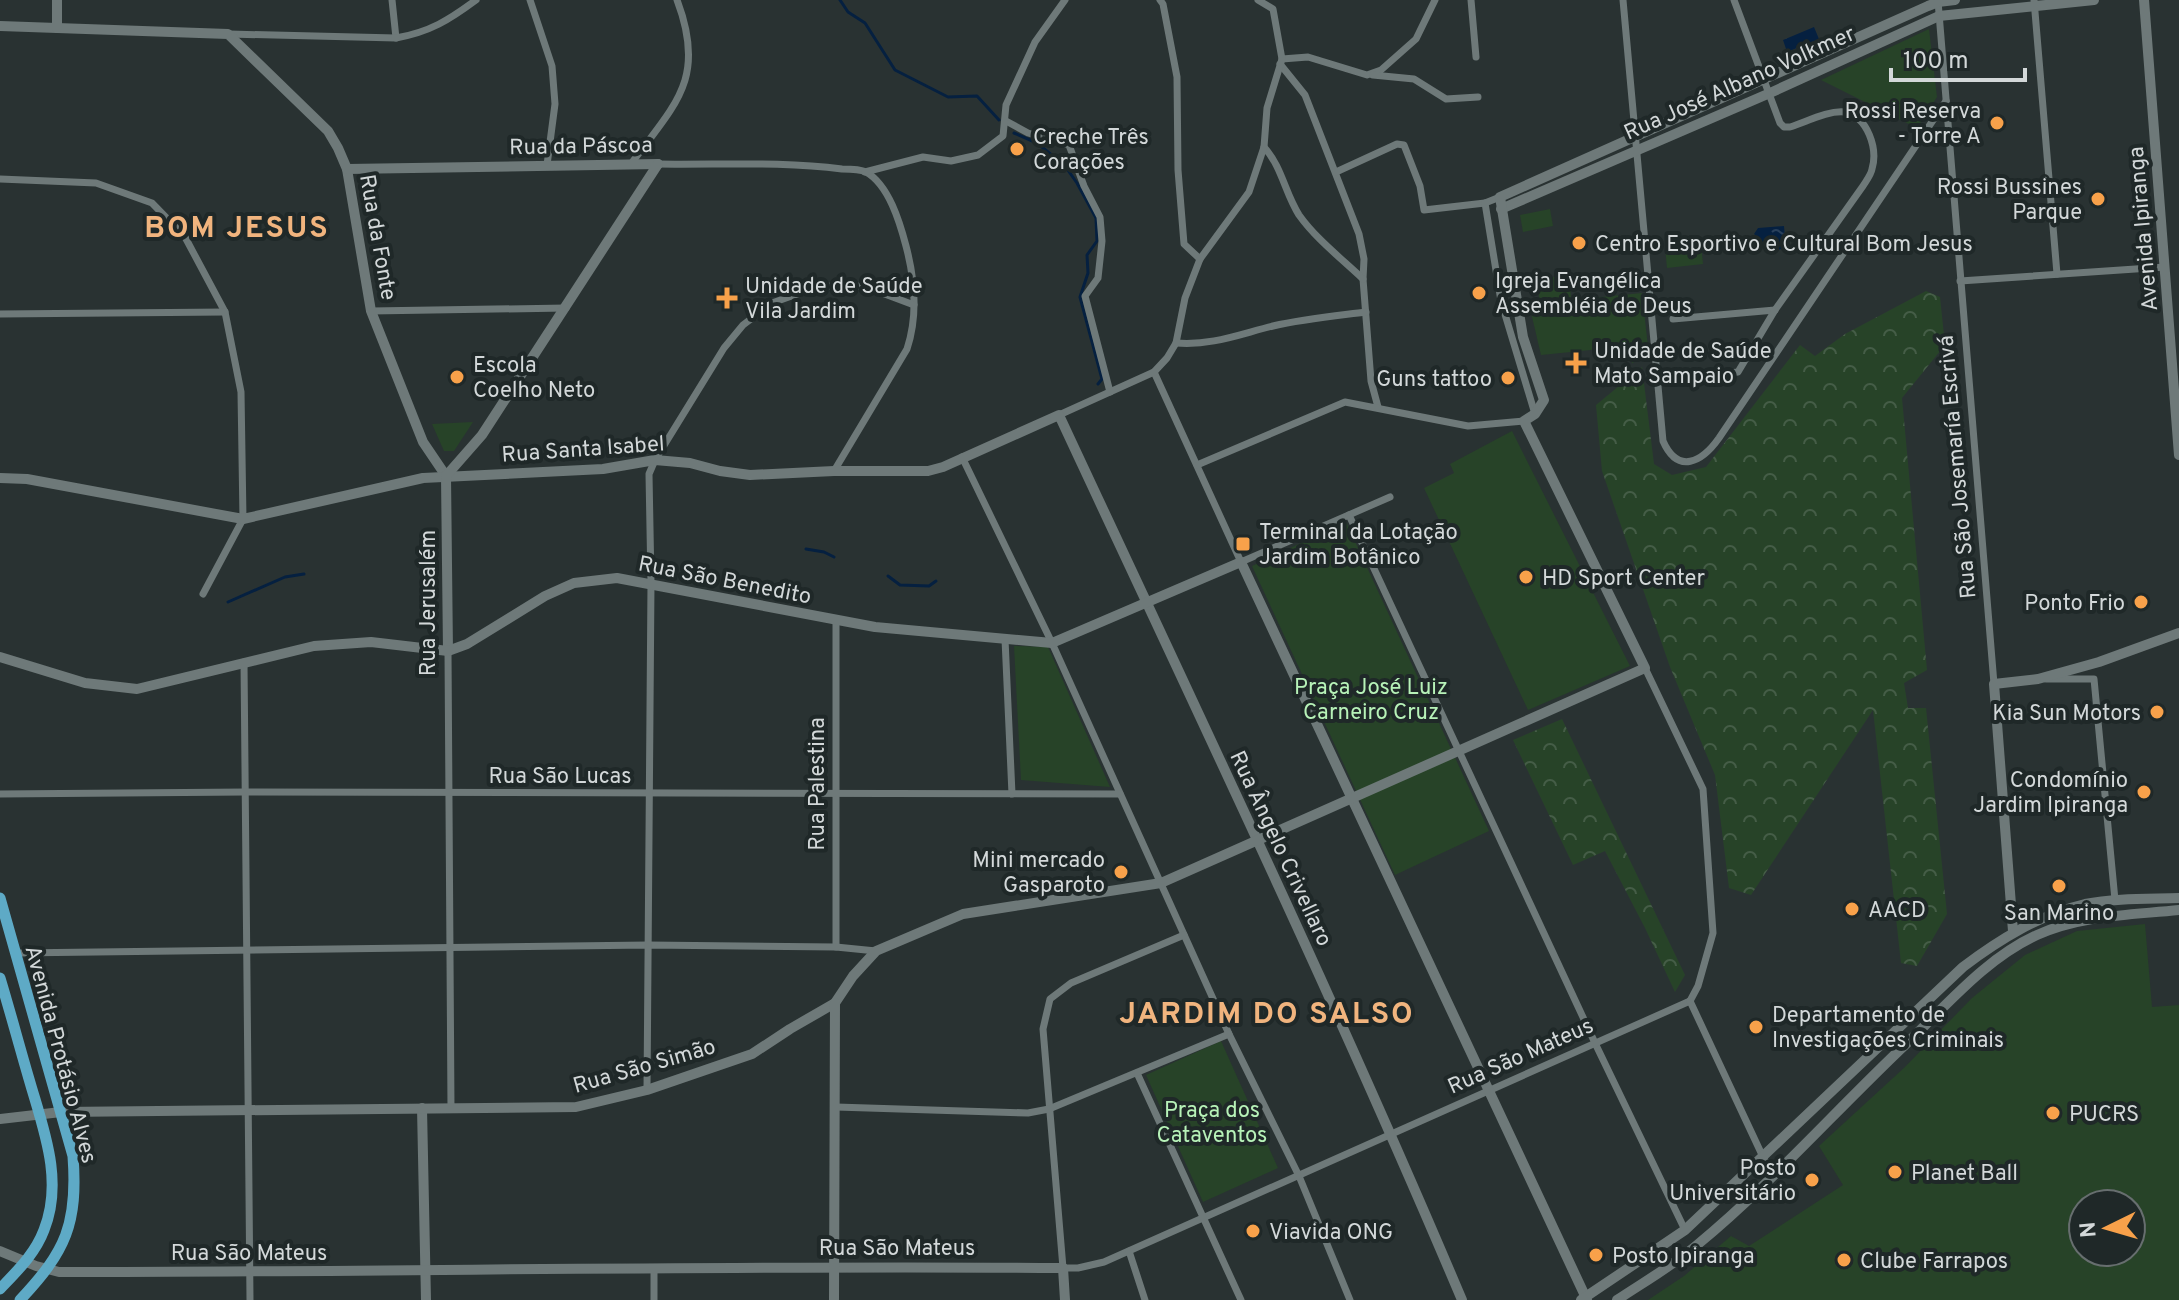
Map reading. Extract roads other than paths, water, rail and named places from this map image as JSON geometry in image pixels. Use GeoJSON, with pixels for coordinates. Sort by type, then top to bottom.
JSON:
{"type":"FeatureCollection","features":[{"type":"Feature","properties":{"kind":"main road","name":"Avenida Protásio Alves"},"geometry":{"type":"LineString","coordinates":[[0,898],[73,1156],[75,1188],[69,1229],[55,1259],[20,1300]]}},
{"type":"Feature","properties":{"kind":"main road","name":"Avenida Protásio Alves"},"geometry":{"type":"LineString","coordinates":[[0,978],[51,1162],[53,1192],[44,1231],[35,1250],[0,1289]]}},
{"type":"Feature","properties":{"kind":"street"},"geometry":{"type":"LineString","coordinates":[[57,0],[57,28]]}},
{"type":"Feature","properties":{"kind":"street"},"geometry":{"type":"LineString","coordinates":[[392,0],[396,38]]}},
{"type":"Feature","properties":{"kind":"street"},"geometry":{"type":"LineString","coordinates":[[0,26],[396,38],[420,33],[448,21],[476,0]]}},
{"type":"Feature","properties":{"kind":"street"},"geometry":{"type":"LineString","coordinates":[[530,0],[552,66],[555,104],[547,165]]}},
{"type":"Feature","properties":{"kind":"street"},"geometry":{"type":"LineString","coordinates":[[631,164],[686,83],[688,38],[677,0]]}},
{"type":"Feature","properties":{"kind":"street"},"geometry":{"type":"LineString","coordinates":[[865,172],[923,157],[951,161],[978,155],[1003,136],[1006,105],[1034,43],[1065,0]]}},
{"type":"Feature","properties":{"kind":"street"},"geometry":{"type":"LineString","coordinates":[[1160,0],[1177,77],[1178,170],[1184,244],[1200,259]]}},
{"type":"Feature","properties":{"kind":"street"},"geometry":{"type":"LineString","coordinates":[[1258,0],[1273,9],[1281,61],[1267,108],[1264,147],[1249,192],[1200,259],[1185,298],[1176,343],[1154,372],[1585,1299],[1685,1230],[1963,967],[2013,931],[2085,904],[2179,898]]}},
{"type":"Feature","properties":{"kind":"street"},"geometry":{"type":"LineString","coordinates":[[1367,75],[1381,70],[1416,39],[1435,0]]}},
{"type":"Feature","properties":{"kind":"street"},"geometry":{"type":"LineString","coordinates":[[1471,0],[1476,57]]}},
{"type":"Feature","properties":{"kind":"street"},"geometry":{"type":"LineString","coordinates":[[1623,0],[1663,441],[1668,453],[1682,461],[1697,461],[1714,446],[1946,101]]}},
{"type":"Feature","properties":{"kind":"street"},"geometry":{"type":"LineString","coordinates":[[1678,379],[1738,372],[1775,310],[1872,169],[1874,150],[1871,135],[1847,112],[1784,127],[1780,123],[1734,0]]}},
{"type":"Feature","properties":{"kind":"street","name":"Rua José Albano Volkmer"},"geometry":{"type":"LineString","coordinates":[[1500,197],[1938,1],[1955,0]]}},
{"type":"Feature","properties":{"kind":"street","name":"Rua José Albano Volkmer"},"geometry":{"type":"LineString","coordinates":[[1501,209],[1939,16],[2034,3],[2094,0]]}},
{"type":"Feature","properties":{"kind":"street","name":"Avenida Ipiranga"},"geometry":{"type":"LineString","coordinates":[[2144,0],[2179,455]]}},
{"type":"Feature","properties":{"kind":"street","name":"Rua São Josemaría Escrivá"},"geometry":{"type":"LineString","coordinates":[[1938,1],[2013,931]]}},
{"type":"Feature","properties":{"kind":"street"},"geometry":{"type":"LineString","coordinates":[[2034,3],[2057,274]]}},
{"type":"Feature","properties":{"kind":"street","name":"Rua da Fonte"},"geometry":{"type":"LineString","coordinates":[[228,34],[328,131],[338,148],[347,169],[371,311],[423,442],[446,476]]}},
{"type":"Feature","properties":{"kind":"street"},"geometry":{"type":"LineString","coordinates":[[1834,47],[1840,61]]}},
{"type":"Feature","properties":{"kind":"street"},"geometry":{"type":"LineString","coordinates":[[1281,61],[1308,57],[1367,75],[1414,79],[1446,99],[1478,97]]}},
{"type":"Feature","properties":{"kind":"street"},"geometry":{"type":"LineString","coordinates":[[1281,61],[1305,95],[1359,234],[1364,259],[1371,381],[1378,407]]}},
{"type":"Feature","properties":{"kind":"street"},"geometry":{"type":"LineString","coordinates":[[1006,121],[1028,133],[1069,145],[1084,186],[1100,217],[1102,241],[1098,278],[1085,296],[1110,392]]}},
{"type":"Feature","properties":{"kind":"street"},"geometry":{"type":"LineString","coordinates":[[1197,465],[1345,402],[1468,426],[1524,421],[1535,414],[1544,400],[1523,337],[1500,197],[1485,203],[1424,210],[1421,188],[1404,145],[1397,144],[1336,172]]}},
{"type":"Feature","properties":{"kind":"street"},"geometry":{"type":"LineString","coordinates":[[1264,147],[1274,159],[1299,214],[1363,279]]}},
{"type":"Feature","properties":{"kind":"street"},"geometry":{"type":"LineString","coordinates":[[446,476],[482,435],[658,164]]}},
{"type":"Feature","properties":{"kind":"street","name":"Rua da Páscoa"},"geometry":{"type":"LineString","coordinates":[[347,169],[658,164],[815,165],[865,172]]}},
{"type":"Feature","properties":{"kind":"street"},"geometry":{"type":"LineString","coordinates":[[834,471],[907,349],[914,329],[914,283],[899,221],[886,192],[865,172]]}},
{"type":"Feature","properties":{"kind":"street"},"geometry":{"type":"LineString","coordinates":[[0,179],[96,183],[152,203],[185,237],[225,312],[241,392],[243,519],[203,594]]}},
{"type":"Feature","properties":{"kind":"street"},"geometry":{"type":"LineString","coordinates":[[1485,203],[1501,301],[1535,414]]}},
{"type":"Feature","properties":{"kind":"street"},"geometry":{"type":"LineString","coordinates":[[1960,281],[2165,267]]}},
{"type":"Feature","properties":{"kind":"street"},"geometry":{"type":"LineString","coordinates":[[647,1090],[649,474],[724,348],[743,325],[772,303],[814,288],[849,284],[914,305]]}},
{"type":"Feature","properties":{"kind":"street"},"geometry":{"type":"LineString","coordinates":[[371,311],[566,308]]}},
{"type":"Feature","properties":{"kind":"street"},"geometry":{"type":"LineString","coordinates":[[1673,319],[1775,310]]}},
{"type":"Feature","properties":{"kind":"street"},"geometry":{"type":"LineString","coordinates":[[0,314],[225,312]]}},
{"type":"Feature","properties":{"kind":"street"},"geometry":{"type":"LineString","coordinates":[[1176,343],[1194,345],[1224,341],[1273,326],[1366,312]]}},
{"type":"Feature","properties":{"kind":"street","name":"Rua Santa Isabel"},"geometry":{"type":"LineString","coordinates":[[0,478],[27,479],[243,519],[423,478],[603,469],[655,460],[690,463],[750,475],[928,471],[1154,372]]}},
{"type":"Feature","properties":{"kind":"street","name":"Rua Ângelo Crivellaro"},"geometry":{"type":"LineString","coordinates":[[1059,415],[1392,1134],[1462,1300]]}},
{"type":"Feature","properties":{"kind":"street"},"geometry":{"type":"LineString","coordinates":[[1524,421],[1703,789],[1713,933],[1698,986],[1690,1001],[1774,1176]]}},
{"type":"Feature","properties":{"kind":"street"},"geometry":{"type":"LineString","coordinates":[[962,457],[1052,643],[1229,1034],[1299,1176],[1350,1300]]}},
{"type":"Feature","properties":{"kind":"street","name":"Rua Jerusalém"},"geometry":{"type":"LineString","coordinates":[[446,476],[451,1108]]}},
{"type":"Feature","properties":{"kind":"street","name":"Rua São Benedito"},"geometry":{"type":"LineString","coordinates":[[448,651],[467,644],[545,596],[574,583],[617,578],[875,627],[1052,643],[1390,497]]}},
{"type":"Feature","properties":{"kind":"street"},"geometry":{"type":"LineString","coordinates":[[1349,515],[1685,1230]]}},
{"type":"Feature","properties":{"kind":"street","name":"Rua Palestina"},"geometry":{"type":"LineString","coordinates":[[836,620],[836,947]]}},
{"type":"Feature","properties":{"kind":"street"},"geometry":{"type":"LineString","coordinates":[[2038,679],[2099,662],[2179,633]]}},
{"type":"Feature","properties":{"kind":"street"},"geometry":{"type":"LineString","coordinates":[[1005,639],[1012,794]]}},
{"type":"Feature","properties":{"kind":"street"},"geometry":{"type":"LineString","coordinates":[[0,657],[85,683],[137,689],[314,646],[371,642],[448,651]]}},
{"type":"Feature","properties":{"kind":"street"},"geometry":{"type":"LineString","coordinates":[[244,661],[250,1300]]}},
{"type":"Feature","properties":{"kind":"street","name":"Rua São Simão"},"geometry":{"type":"LineString","coordinates":[[0,1119],[61,1112],[576,1107],[647,1090],[752,1054],[835,1003],[853,976],[876,951],[963,914],[1161,883],[1645,668]]}},
{"type":"Feature","properties":{"kind":"street"},"geometry":{"type":"LineString","coordinates":[[1994,684],[2038,679],[2094,679],[2115,900]]}},
{"type":"Feature","properties":{"kind":"street","name":"Rua São Lucas"},"geometry":{"type":"LineString","coordinates":[[0,794],[1120,794]]}},
{"type":"Feature","properties":{"kind":"street"},"geometry":{"type":"LineString","coordinates":[[2016,946],[2038,935],[2086,920],[2158,912],[2179,913]]}},
{"type":"Feature","properties":{"kind":"street"},"geometry":{"type":"LineString","coordinates":[[1617,1300],[1696,1247],[1774,1176],[1976,978],[2057,913]]}},
{"type":"Feature","properties":{"kind":"street"},"geometry":{"type":"LineString","coordinates":[[1065,1300],[1043,1029],[1050,999],[1071,983],[1184,935]]}},
{"type":"Feature","properties":{"kind":"street"},"geometry":{"type":"LineString","coordinates":[[16,953],[648,945],[836,947],[876,951]]}},
{"type":"Feature","properties":{"kind":"street","name":"Rua São Mateus"},"geometry":{"type":"LineString","coordinates":[[0,1251],[59,1272],[835,1266],[1078,1268],[1104,1262],[1690,1001]]}},
{"type":"Feature","properties":{"kind":"street"},"geometry":{"type":"LineString","coordinates":[[834,1300],[835,1003]]}},
{"type":"Feature","properties":{"kind":"street"},"geometry":{"type":"LineString","coordinates":[[836,1107],[1028,1113],[1049,1109],[1229,1034]]}},
{"type":"Feature","properties":{"kind":"street"},"geometry":{"type":"LineString","coordinates":[[1137,1073],[1241,1300]]}},
{"type":"Feature","properties":{"kind":"street"},"geometry":{"type":"LineString","coordinates":[[1816,1106],[1828,1120]]}},
{"type":"Feature","properties":{"kind":"street"},"geometry":{"type":"LineString","coordinates":[[422,1108],[426,1300]]}},
{"type":"Feature","properties":{"kind":"street"},"geometry":{"type":"LineString","coordinates":[[1129,1251],[1145,1300]]}},
{"type":"Feature","properties":{"kind":"street"},"geometry":{"type":"LineString","coordinates":[[654,1268],[654,1300]]}},
{"type":"Feature","properties":{"kind":"water"},"geometry":{"type":"Polygon","coordinates":[[[1814,27],[1819,39],[1787,52],[1783,40],[1814,27]]]}},
{"type":"Feature","properties":{"kind":"water"},"geometry":{"type":"Polygon","coordinates":[[[1784,226],[1786,248],[1777,250],[1773,243],[1765,244],[1754,234],[1758,228],[1784,226]]]}},
{"type":"Feature","properties":{"kind":"waterway"},"geometry":{"type":"LineString","coordinates":[[840,0],[848,12],[865,23],[895,70],[948,97],[977,96],[999,120]]}},
{"type":"Feature","properties":{"kind":"waterway"},"geometry":{"type":"LineString","coordinates":[[1014,133],[1037,143],[1065,166],[1096,218],[1097,241],[1087,255],[1088,273],[1080,297],[1102,379],[1098,384]]}},
{"type":"Feature","properties":{"kind":"waterway"},"geometry":{"type":"LineString","coordinates":[[806,549],[834,557]]}},
{"type":"Feature","properties":{"kind":"waterway"},"geometry":{"type":"LineString","coordinates":[[228,602],[285,577],[304,574]]}},
{"type":"Feature","properties":{"kind":"waterway"},"geometry":{"type":"LineString","coordinates":[[888,576],[900,585],[929,586],[936,581]]}},
{"type":"Feature","properties":{"kind":"place","name":"Rossi Reserva - Torre A"},"geometry":{"type":"Point","coordinates":[1997,123]}},
{"type":"Feature","properties":{"kind":"place","name":"Creche Três Corações"},"geometry":{"type":"Point","coordinates":[1017,149]}},
{"type":"Feature","properties":{"kind":"place","name":"Rossi Bussines Parque"},"geometry":{"type":"Point","coordinates":[2098,199]}},
{"type":"Feature","properties":{"kind":"place","name":"Centro Esportivo e Cultural Bom Jesus"},"geometry":{"type":"Point","coordinates":[1579,243]}},
{"type":"Feature","properties":{"kind":"place","name":"Igreja Evangélica Assembléia de Deus"},"geometry":{"type":"Point","coordinates":[1479,293]}},
{"type":"Feature","properties":{"kind":"place","name":"Unidade de Saúde Vila Jardim"},"geometry":{"type":"Point","coordinates":[727,298]}},
{"type":"Feature","properties":{"kind":"place","name":"Unidade de Saúde Mato Sampaio"},"geometry":{"type":"Point","coordinates":[1576,363]}},
{"type":"Feature","properties":{"kind":"place","name":"Escola Coelho Neto"},"geometry":{"type":"Point","coordinates":[457,377]}},
{"type":"Feature","properties":{"kind":"place","name":"Guns tattoo"},"geometry":{"type":"Point","coordinates":[1508,378]}},
{"type":"Feature","properties":{"kind":"place","name":"Terminal da Lotação Jardim Botânico"},"geometry":{"type":"Point","coordinates":[1243,544]}},
{"type":"Feature","properties":{"kind":"place","name":"HD Sport Center"},"geometry":{"type":"Point","coordinates":[1526,577]}},
{"type":"Feature","properties":{"kind":"place","name":"Ponto Frio"},"geometry":{"type":"Point","coordinates":[2141,602]}},
{"type":"Feature","properties":{"kind":"place","name":"Kia Sun Motors"},"geometry":{"type":"Point","coordinates":[2157,712]}},
{"type":"Feature","properties":{"kind":"place","name":"Condomínio Jardim Ipiranga"},"geometry":{"type":"Point","coordinates":[2144,792]}},
{"type":"Feature","properties":{"kind":"place","name":"Mini mercado Gasparoto"},"geometry":{"type":"Point","coordinates":[1121,872]}},
{"type":"Feature","properties":{"kind":"place","name":"San Marino"},"geometry":{"type":"Point","coordinates":[2059,886]}},
{"type":"Feature","properties":{"kind":"place","name":"AACD"},"geometry":{"type":"Point","coordinates":[1852,909]}},
{"type":"Feature","properties":{"kind":"place","name":"Departamento de Investigações Criminais"},"geometry":{"type":"Point","coordinates":[1756,1027]}},
{"type":"Feature","properties":{"kind":"place","name":"PUCRS"},"geometry":{"type":"Point","coordinates":[2053,1113]}},
{"type":"Feature","properties":{"kind":"place","name":"Planet Ball"},"geometry":{"type":"Point","coordinates":[1895,1172]}},
{"type":"Feature","properties":{"kind":"place","name":"Posto Universitário"},"geometry":{"type":"Point","coordinates":[1812,1180]}},
{"type":"Feature","properties":{"kind":"place","name":"Viavida ONG"},"geometry":{"type":"Point","coordinates":[1253,1231]}},
{"type":"Feature","properties":{"kind":"place","name":"Posto Ipiranga"},"geometry":{"type":"Point","coordinates":[1596,1255]}},
{"type":"Feature","properties":{"kind":"place","name":"Clube Farrapos"},"geometry":{"type":"Point","coordinates":[1844,1260]}},
{"type":"Feature","properties":{"kind":"district","name":"BOM JESUS"},"geometry":{"type":"Point","coordinates":[237,227]}},
{"type":"Feature","properties":{"kind":"district","name":"JARDIM DO SALSO"},"geometry":{"type":"Point","coordinates":[1267,1013]}},
{"type":"Feature","properties":{"kind":"park label","name":"Praça José Luiz Carneiro Cruz"},"geometry":{"type":"Point","coordinates":[1371,698]}},
{"type":"Feature","properties":{"kind":"park label","name":"Praça dos Cataventos"},"geometry":{"type":"Point","coordinates":[1212,1122]}}]}
